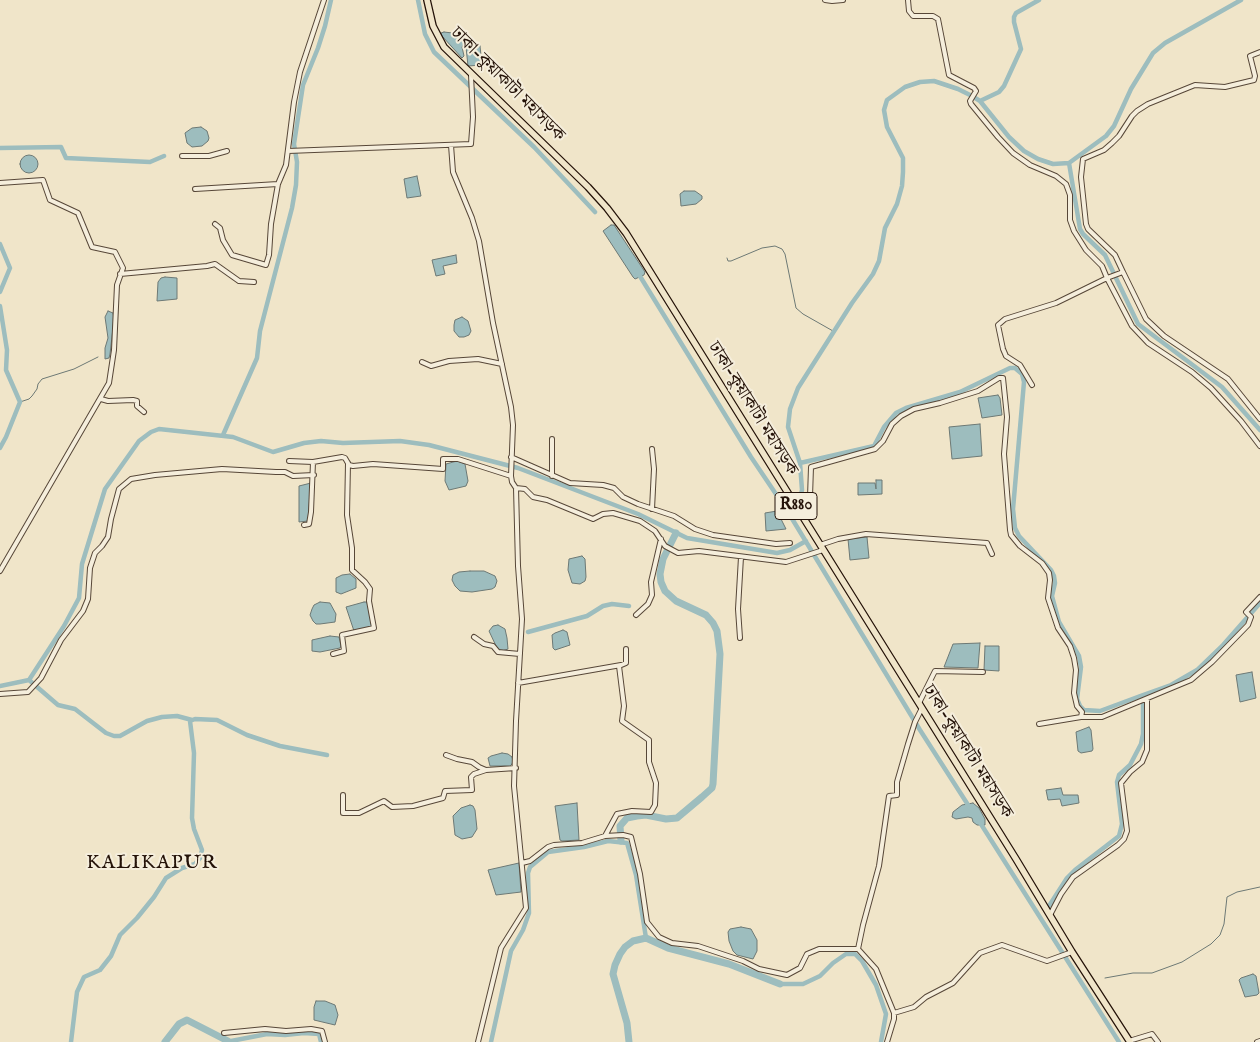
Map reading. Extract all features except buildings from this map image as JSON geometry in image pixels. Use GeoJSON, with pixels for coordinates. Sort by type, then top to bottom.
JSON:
{"type":"FeatureCollection","features":[{"type":"Feature","properties":{"kind":"main road","name":"ঢাকা-কুয়াকাটা মহাসড়ক"},"geometry":{"type":"LineString","coordinates":[[428,0],[436,36],[449,53],[535,135],[607,208],[626,234],[1072,952],[1130,1041]]}},
{"type":"Feature","properties":{"kind":"street"},"geometry":{"type":"LineString","coordinates":[[215,224],[220,228],[232,255],[266,265],[269,255],[270,224],[278,184],[286,165],[300,72],[324,0]]}},
{"type":"Feature","properties":{"kind":"street"},"geometry":{"type":"LineString","coordinates":[[825,0],[843,0]]}},
{"type":"Feature","properties":{"kind":"street"},"geometry":{"type":"LineString","coordinates":[[908,0],[909,11],[913,16],[933,16],[938,19],[949,75],[971,86],[976,92],[970,101],[982,118],[1013,153],[1030,164],[1056,176],[1066,184],[1070,194],[1070,220],[1074,231],[1086,250],[1097,260],[1109,278],[1132,326],[1148,343],[1207,384],[1229,406],[1260,446]]}},
{"type":"Feature","properties":{"kind":"street"},"geometry":{"type":"LineString","coordinates":[[1260,52],[1250,56],[1255,76],[1254,80],[1225,86],[1195,85],[1137,110],[1112,143],[1104,150],[1083,159],[1081,177],[1088,229],[1115,255],[1120,273],[1146,320],[1164,336],[1228,379],[1260,419]]}},
{"type":"Feature","properties":{"kind":"street"},"geometry":{"type":"LineString","coordinates":[[288,151],[471,144],[473,117],[471,75]]}},
{"type":"Feature","properties":{"kind":"street"},"geometry":{"type":"LineString","coordinates":[[451,145],[453,172],[472,218],[479,241],[511,407],[513,425],[511,476],[516,488],[518,566],[522,619],[516,721],[516,810],[526,908],[501,948],[478,1042]]}},
{"type":"Feature","properties":{"kind":"street"},"geometry":{"type":"LineString","coordinates":[[182,156],[209,156],[227,151]]}},
{"type":"Feature","properties":{"kind":"street"},"geometry":{"type":"LineString","coordinates":[[0,183],[43,180],[50,200],[78,213],[92,247],[115,252],[123,268],[116,285],[114,350],[109,383],[0,571]]}},
{"type":"Feature","properties":{"kind":"street"},"geometry":{"type":"LineString","coordinates":[[195,189],[278,184]]}},
{"type":"Feature","properties":{"kind":"street"},"geometry":{"type":"LineString","coordinates":[[120,274],[215,264],[239,281],[254,282]]}},
{"type":"Feature","properties":{"kind":"street"},"geometry":{"type":"LineString","coordinates":[[1032,385],[1020,365],[1006,356],[998,326],[1005,319],[1056,303],[1120,273]]}},
{"type":"Feature","properties":{"kind":"street"},"geometry":{"type":"LineString","coordinates":[[422,362],[431,366],[449,361],[478,359],[502,364]]}},
{"type":"Feature","properties":{"kind":"street"},"geometry":{"type":"LineString","coordinates":[[805,520],[810,497],[810,467],[876,449],[896,420],[908,412],[962,397],[978,391],[999,378],[1003,378],[1007,402],[1004,454],[1010,532],[1020,546],[1042,563],[1049,573],[1050,603],[1058,628],[1070,646],[1074,658],[1076,670],[1074,693],[1077,706],[1082,712],[1081,717]]}},
{"type":"Feature","properties":{"kind":"street"},"geometry":{"type":"LineString","coordinates":[[100,400],[137,401],[138,406],[144,412]]}},
{"type":"Feature","properties":{"kind":"street"},"geometry":{"type":"LineString","coordinates":[[552,439],[552,476]]}},
{"type":"Feature","properties":{"kind":"street"},"geometry":{"type":"LineString","coordinates":[[652,449],[654,469],[652,509]]}},
{"type":"Feature","properties":{"kind":"street"},"geometry":{"type":"LineString","coordinates":[[289,461],[313,462],[342,457],[352,466],[373,464],[443,469],[443,459],[458,459],[511,476]]}},
{"type":"Feature","properties":{"kind":"street"},"geometry":{"type":"LineString","coordinates":[[511,457],[570,482],[614,488],[623,497],[674,516],[695,529],[713,535],[776,544],[790,543]]}},
{"type":"Feature","properties":{"kind":"street"},"geometry":{"type":"LineString","coordinates":[[304,525],[309,524],[314,474],[313,462]]}},
{"type":"Feature","properties":{"kind":"street"},"geometry":{"type":"LineString","coordinates":[[333,654],[344,651],[342,635],[374,628],[369,601],[370,590],[365,582],[352,570],[352,548],[347,515],[348,463]]}},
{"type":"Feature","properties":{"kind":"street"},"geometry":{"type":"LineString","coordinates":[[0,694],[28,692],[41,678],[62,640],[83,611],[88,599],[90,568],[95,553],[108,537],[110,519],[119,489],[131,479],[222,469],[285,472],[293,476],[314,474]]}},
{"type":"Feature","properties":{"kind":"street"},"geometry":{"type":"LineString","coordinates":[[516,488],[525,489],[533,497],[593,519],[603,514],[614,513],[632,518],[648,525],[662,539],[665,546],[678,553],[699,550],[786,562],[838,539],[866,534],[987,544],[992,554]]}},
{"type":"Feature","properties":{"kind":"street"},"geometry":{"type":"LineString","coordinates":[[636,615],[648,604],[652,595],[651,582],[662,539]]}},
{"type":"Feature","properties":{"kind":"street"},"geometry":{"type":"LineString","coordinates":[[740,557],[738,601],[740,638]]}},
{"type":"Feature","properties":{"kind":"street"},"geometry":{"type":"LineString","coordinates":[[1039,724],[1081,717],[1102,717],[1147,700],[1191,680],[1244,630],[1250,622],[1246,612],[1260,597]]}},
{"type":"Feature","properties":{"kind":"street"},"geometry":{"type":"LineString","coordinates":[[474,637],[484,644],[493,646],[498,652],[520,654]]}},
{"type":"Feature","properties":{"kind":"street"},"geometry":{"type":"LineString","coordinates":[[518,683],[621,665],[626,663],[626,649]]}},
{"type":"Feature","properties":{"kind":"street"},"geometry":{"type":"LineString","coordinates":[[605,836],[617,814],[632,811],[651,812],[655,804],[656,783],[649,762],[649,740],[622,721],[624,706],[619,666],[621,665]]}},
{"type":"Feature","properties":{"kind":"street"},"geometry":{"type":"LineString","coordinates":[[858,949],[879,866],[888,796],[897,795],[897,782],[920,705],[935,671],[983,672]]}},
{"type":"Feature","properties":{"kind":"street"},"geometry":{"type":"LineString","coordinates":[[1050,915],[1073,877],[1124,839],[1127,831],[1121,783],[1142,762],[1147,750],[1147,700]]}},
{"type":"Feature","properties":{"kind":"street"},"geometry":{"type":"LineString","coordinates":[[446,755],[472,762],[486,770]]}},
{"type":"Feature","properties":{"kind":"street"},"geometry":{"type":"LineString","coordinates":[[343,795],[343,813],[359,813],[384,801],[392,807],[413,806],[443,798],[445,791],[472,790],[472,777],[474,774],[486,770],[516,768]]}},
{"type":"Feature","properties":{"kind":"street"},"geometry":{"type":"LineString","coordinates":[[522,863],[530,861],[548,847],[582,843],[605,836],[623,835],[631,837],[640,874],[647,922],[659,937],[672,943],[698,946],[744,961],[759,969],[787,975],[800,968],[807,954],[819,949],[858,949],[876,968],[894,1013],[887,1042]]}},
{"type":"Feature","properties":{"kind":"street"},"geometry":{"type":"LineString","coordinates":[[894,1013],[914,1007],[926,997],[953,983],[980,953],[987,950],[1002,945],[1048,961],[1072,952]]}},
{"type":"Feature","properties":{"kind":"street"},"geometry":{"type":"LineString","coordinates":[[224,1032],[265,1029],[286,1031],[311,1029],[322,1031],[326,1042]]}},
{"type":"Feature","properties":{"kind":"street"},"geometry":{"type":"LineString","coordinates":[[1130,1041],[1152,1034],[1158,1042]]}},
{"type":"Feature","properties":{"kind":"water"},"geometry":{"type":"Polygon","coordinates":[[[441,33],[464,36],[465,43],[462,47],[464,56],[462,58],[442,36],[441,33]]]}},
{"type":"Feature","properties":{"kind":"water"},"geometry":{"type":"Polygon","coordinates":[[[480,46],[482,65],[468,66],[466,47],[480,46]]]}},
{"type":"Feature","properties":{"kind":"water"},"geometry":{"type":"Polygon","coordinates":[[[201,127],[207,131],[208,141],[202,146],[192,147],[187,143],[185,133],[192,128],[201,127]]]}},
{"type":"Feature","properties":{"kind":"water"},"geometry":{"type":"Polygon","coordinates":[[[29,155],[35,158],[38,164],[35,170],[29,173],[23,170],[20,164],[23,158],[29,155]]]}},
{"type":"Feature","properties":{"kind":"water"},"geometry":{"type":"Polygon","coordinates":[[[417,176],[421,196],[407,198],[404,179],[417,176]]]}},
{"type":"Feature","properties":{"kind":"water"},"geometry":{"type":"Polygon","coordinates":[[[684,191],[695,191],[702,196],[702,199],[696,204],[681,206],[680,194],[684,191]]]}},
{"type":"Feature","properties":{"kind":"water"},"geometry":{"type":"Polygon","coordinates":[[[614,225],[645,272],[644,275],[635,279],[633,277],[603,231],[614,225]]]}},
{"type":"Feature","properties":{"kind":"water"},"geometry":{"type":"Polygon","coordinates":[[[456,255],[457,263],[443,266],[445,274],[436,276],[432,260],[456,255]]]}},
{"type":"Feature","properties":{"kind":"water"},"geometry":{"type":"Polygon","coordinates":[[[161,278],[177,278],[177,299],[157,301],[158,282],[161,278]]]}},
{"type":"Feature","properties":{"kind":"water"},"geometry":{"type":"Polygon","coordinates":[[[108,311],[113,313],[114,319],[110,354],[109,358],[105,359],[105,348],[108,338],[105,317],[108,311]]]}},
{"type":"Feature","properties":{"kind":"water"},"geometry":{"type":"Polygon","coordinates":[[[462,317],[468,321],[471,331],[469,335],[459,337],[454,331],[454,325],[455,320],[462,317]]]}},
{"type":"Feature","properties":{"kind":"water"},"geometry":{"type":"Polygon","coordinates":[[[998,395],[1002,415],[982,418],[978,398],[998,395]]]}},
{"type":"Feature","properties":{"kind":"water"},"geometry":{"type":"Polygon","coordinates":[[[980,424],[982,456],[952,459],[949,427],[980,424]]]}},
{"type":"Feature","properties":{"kind":"water"},"geometry":{"type":"Polygon","coordinates":[[[457,461],[465,464],[468,481],[466,486],[449,490],[445,481],[446,464],[457,461]]]}},
{"type":"Feature","properties":{"kind":"water"},"geometry":{"type":"Polygon","coordinates":[[[876,480],[882,480],[882,494],[858,495],[858,483],[875,483],[876,489],[876,480]]]}},
{"type":"Feature","properties":{"kind":"water"},"geometry":{"type":"Polygon","coordinates":[[[311,483],[308,521],[299,522],[299,486],[311,483]]]}},
{"type":"Feature","properties":{"kind":"water"},"geometry":{"type":"Polygon","coordinates":[[[777,511],[786,529],[766,531],[765,513],[777,511]]]}},
{"type":"Feature","properties":{"kind":"water"},"geometry":{"type":"Polygon","coordinates":[[[867,537],[869,558],[850,560],[848,539],[867,537]]]}},
{"type":"Feature","properties":{"kind":"water"},"geometry":{"type":"Polygon","coordinates":[[[582,556],[585,559],[585,581],[580,584],[572,583],[568,570],[569,559],[582,556]]]}},
{"type":"Feature","properties":{"kind":"water"},"geometry":{"type":"Polygon","coordinates":[[[484,571],[495,576],[497,581],[495,587],[472,592],[460,591],[452,580],[453,575],[459,572],[484,571]]]}},
{"type":"Feature","properties":{"kind":"water"},"geometry":{"type":"Polygon","coordinates":[[[350,574],[356,579],[356,588],[341,594],[336,592],[336,578],[350,574]]]}},
{"type":"Feature","properties":{"kind":"water"},"geometry":{"type":"Polygon","coordinates":[[[320,602],[330,603],[336,614],[335,622],[316,624],[313,621],[310,615],[312,609],[314,605],[320,602]]]}},
{"type":"Feature","properties":{"kind":"water"},"geometry":{"type":"Polygon","coordinates":[[[367,602],[372,627],[354,631],[346,607],[367,602]]]}},
{"type":"Feature","properties":{"kind":"water"},"geometry":{"type":"Polygon","coordinates":[[[498,625],[505,629],[507,638],[508,649],[502,651],[497,648],[489,631],[493,626],[498,625]]]}},
{"type":"Feature","properties":{"kind":"water"},"geometry":{"type":"Polygon","coordinates":[[[563,630],[567,632],[570,645],[555,650],[553,648],[552,635],[563,630]]]}},
{"type":"Feature","properties":{"kind":"water"},"geometry":{"type":"Polygon","coordinates":[[[330,636],[339,637],[340,648],[320,652],[312,651],[312,640],[330,636]]]}},
{"type":"Feature","properties":{"kind":"water"},"geometry":{"type":"Polygon","coordinates":[[[980,643],[978,668],[944,667],[953,644],[980,643]]]}},
{"type":"Feature","properties":{"kind":"water"},"geometry":{"type":"Polygon","coordinates":[[[985,646],[999,646],[999,671],[984,670],[985,646]]]}},
{"type":"Feature","properties":{"kind":"water"},"geometry":{"type":"Polygon","coordinates":[[[1252,672],[1256,698],[1240,702],[1236,675],[1252,672]]]}},
{"type":"Feature","properties":{"kind":"water"},"geometry":{"type":"Polygon","coordinates":[[[1089,727],[1093,749],[1092,751],[1081,753],[1078,751],[1076,732],[1089,727]]]}},
{"type":"Feature","properties":{"kind":"water"},"geometry":{"type":"Polygon","coordinates":[[[502,753],[512,757],[512,764],[510,766],[490,766],[488,758],[502,753]]]}},
{"type":"Feature","properties":{"kind":"water"},"geometry":{"type":"Polygon","coordinates":[[[1061,788],[1063,795],[1078,795],[1079,803],[1062,806],[1060,799],[1048,800],[1046,790],[1061,788]]]}},
{"type":"Feature","properties":{"kind":"water"},"geometry":{"type":"Polygon","coordinates":[[[577,803],[579,840],[562,841],[560,840],[555,806],[577,803]]]}},
{"type":"Feature","properties":{"kind":"water"},"geometry":{"type":"Polygon","coordinates":[[[973,803],[979,808],[985,819],[985,825],[977,825],[973,822],[972,818],[968,817],[956,819],[952,817],[953,812],[962,805],[973,803]]]}},
{"type":"Feature","properties":{"kind":"water"},"geometry":{"type":"Polygon","coordinates":[[[470,805],[475,810],[477,829],[472,837],[462,839],[455,835],[453,816],[461,808],[470,805]]]}},
{"type":"Feature","properties":{"kind":"water"},"geometry":{"type":"Polygon","coordinates":[[[519,863],[521,892],[496,895],[488,870],[519,863]]]}},
{"type":"Feature","properties":{"kind":"water"},"geometry":{"type":"Polygon","coordinates":[[[741,927],[751,929],[757,940],[757,951],[753,959],[737,955],[729,941],[728,932],[730,929],[741,927]]]}},
{"type":"Feature","properties":{"kind":"water"},"geometry":{"type":"Polygon","coordinates":[[[1253,974],[1256,976],[1259,993],[1245,997],[1239,980],[1253,974]]]}},
{"type":"Feature","properties":{"kind":"water"},"geometry":{"type":"Polygon","coordinates":[[[316,1001],[325,1001],[335,1005],[338,1015],[335,1025],[314,1020],[316,1001]]]}},
{"type":"Feature","properties":{"kind":"waterway"},"geometry":{"type":"LineString","coordinates":[[223,435],[257,358],[260,331],[292,208],[296,185],[297,162],[294,144],[303,85],[318,48],[331,0]]}},
{"type":"Feature","properties":{"kind":"waterway"},"geometry":{"type":"LineString","coordinates":[[418,0],[425,34],[434,52],[534,147],[595,212]]}},
{"type":"Feature","properties":{"kind":"waterway"},"geometry":{"type":"LineString","coordinates":[[980,101],[999,92],[1004,86],[1021,49],[1014,22],[1016,13],[1039,0]]}},
{"type":"Feature","properties":{"kind":"waterway"},"geometry":{"type":"LineString","coordinates":[[1069,163],[1106,136],[1114,126],[1131,89],[1153,53],[1165,43],[1241,0]]}},
{"type":"Feature","properties":{"kind":"waterway"},"geometry":{"type":"LineString","coordinates":[[799,501],[802,490],[800,463],[788,427],[790,409],[798,388],[852,303],[873,274],[879,261],[885,228],[897,204],[902,186],[903,172],[903,158],[887,127],[884,110],[887,100],[905,87],[920,82],[934,81],[972,96],[980,101],[1009,137],[1024,151],[1038,159],[1053,164],[1069,163],[1080,229],[1105,255],[1138,324],[1222,387],[1260,430]]}},
{"type":"Feature","properties":{"kind":"waterway"},"geometry":{"type":"LineString","coordinates":[[0,148],[61,147],[66,158],[150,162],[164,156]]}},
{"type":"Feature","properties":{"kind":"waterway"},"geometry":{"type":"LineString","coordinates":[[0,244],[10,268],[0,292]]}},
{"type":"Feature","properties":{"kind":"waterway"},"geometry":{"type":"LineString","coordinates":[[727,258],[728,261],[731,261],[762,248],[775,246],[782,249],[785,254],[796,308],[833,331]]}},
{"type":"Feature","properties":{"kind":"waterway"},"geometry":{"type":"LineString","coordinates":[[638,273],[970,808]]}},
{"type":"Feature","properties":{"kind":"waterway"},"geometry":{"type":"LineString","coordinates":[[0,306],[7,350],[6,370],[20,402],[0,448]]}},
{"type":"Feature","properties":{"kind":"waterway"},"geometry":{"type":"LineString","coordinates":[[20,402],[32,396],[42,379],[74,369],[98,357]]}},
{"type":"Feature","properties":{"kind":"waterway"},"geometry":{"type":"LineString","coordinates":[[800,463],[874,446],[884,427],[896,413],[906,408],[960,392],[1010,368],[1015,368],[1022,374],[1024,382],[1013,509],[1015,528],[1019,536],[1051,570],[1054,576],[1055,583],[1052,596],[1059,622],[1079,656],[1081,667],[1077,699],[1084,710],[1100,711],[1143,695]]}},
{"type":"Feature","properties":{"kind":"waterway"},"geometry":{"type":"LineString","coordinates":[[0,686],[29,680],[64,626],[79,598],[82,564],[105,489],[139,441],[151,432],[159,429],[233,437],[273,452],[304,443],[321,441],[343,443],[400,441],[429,445],[518,468],[638,514],[687,538],[777,553],[790,550],[806,541]]}},
{"type":"Feature","properties":{"kind":"waterway"},"geometry":{"type":"LineString","coordinates":[[621,841],[620,826],[627,818],[646,815],[666,819],[677,818],[712,788],[713,784],[720,654],[717,631],[706,615],[676,601],[665,591],[661,582],[660,574],[663,559],[676,533]]}},
{"type":"Feature","properties":{"kind":"waterway"},"geometry":{"type":"LineString","coordinates":[[1049,906],[1067,878],[1119,836],[1122,824],[1117,782],[1119,775],[1130,765],[1141,744],[1143,734],[1143,695],[1171,685],[1197,670],[1223,645],[1260,603]]}},
{"type":"Feature","properties":{"kind":"waterway"},"geometry":{"type":"LineString","coordinates":[[528,632],[587,616],[603,606],[612,604],[629,606]]}},
{"type":"Feature","properties":{"kind":"waterway"},"geometry":{"type":"LineString","coordinates":[[29,680],[58,705],[75,709],[106,733],[114,736],[120,736],[147,721],[162,717],[177,716],[192,720]]}},
{"type":"Feature","properties":{"kind":"waterway"},"geometry":{"type":"LineString","coordinates":[[71,1042],[77,992],[84,977],[100,970],[111,956],[120,935],[154,897],[166,878],[182,868],[195,864],[200,858],[202,850],[192,818],[194,753],[190,721],[195,719],[217,720],[247,735],[280,746],[327,755]]}},
{"type":"Feature","properties":{"kind":"waterway"},"geometry":{"type":"LineString","coordinates":[[979,821],[1119,1042]]}},
{"type":"Feature","properties":{"kind":"waterway"},"geometry":{"type":"LineString","coordinates":[[491,1042],[511,951],[523,930],[529,913],[528,873],[530,867],[548,852],[584,847],[608,841],[627,843],[636,875],[646,938]]}},
{"type":"Feature","properties":{"kind":"waterway"},"geometry":{"type":"LineString","coordinates":[[1105,978],[1133,973],[1152,973],[1182,962],[1211,944],[1220,935],[1224,924],[1227,897],[1237,892],[1260,887]]}},
{"type":"Feature","properties":{"kind":"waterway"},"geometry":{"type":"LineString","coordinates":[[629,1042],[627,1023],[613,974],[620,954],[633,941],[646,938],[668,948],[729,964],[780,984]]}},
{"type":"Feature","properties":{"kind":"waterway"},"geometry":{"type":"LineString","coordinates":[[780,984],[803,984],[820,976],[833,963],[846,954],[855,954],[862,961],[876,985],[886,1014],[881,1042]]}},
{"type":"Feature","properties":{"kind":"waterway"},"geometry":{"type":"LineString","coordinates":[[165,1042],[179,1024],[187,1020],[228,1041]]}},
{"type":"Feature","properties":{"kind":"waterway"},"geometry":{"type":"LineString","coordinates":[[226,1042],[267,1034],[304,1033],[319,1034],[321,1042]]}},
{"type":"Feature","properties":{"kind":"district","name":"KALIKAPUR"},"geometry":{"type":"Point","coordinates":[152,864]}}]}
